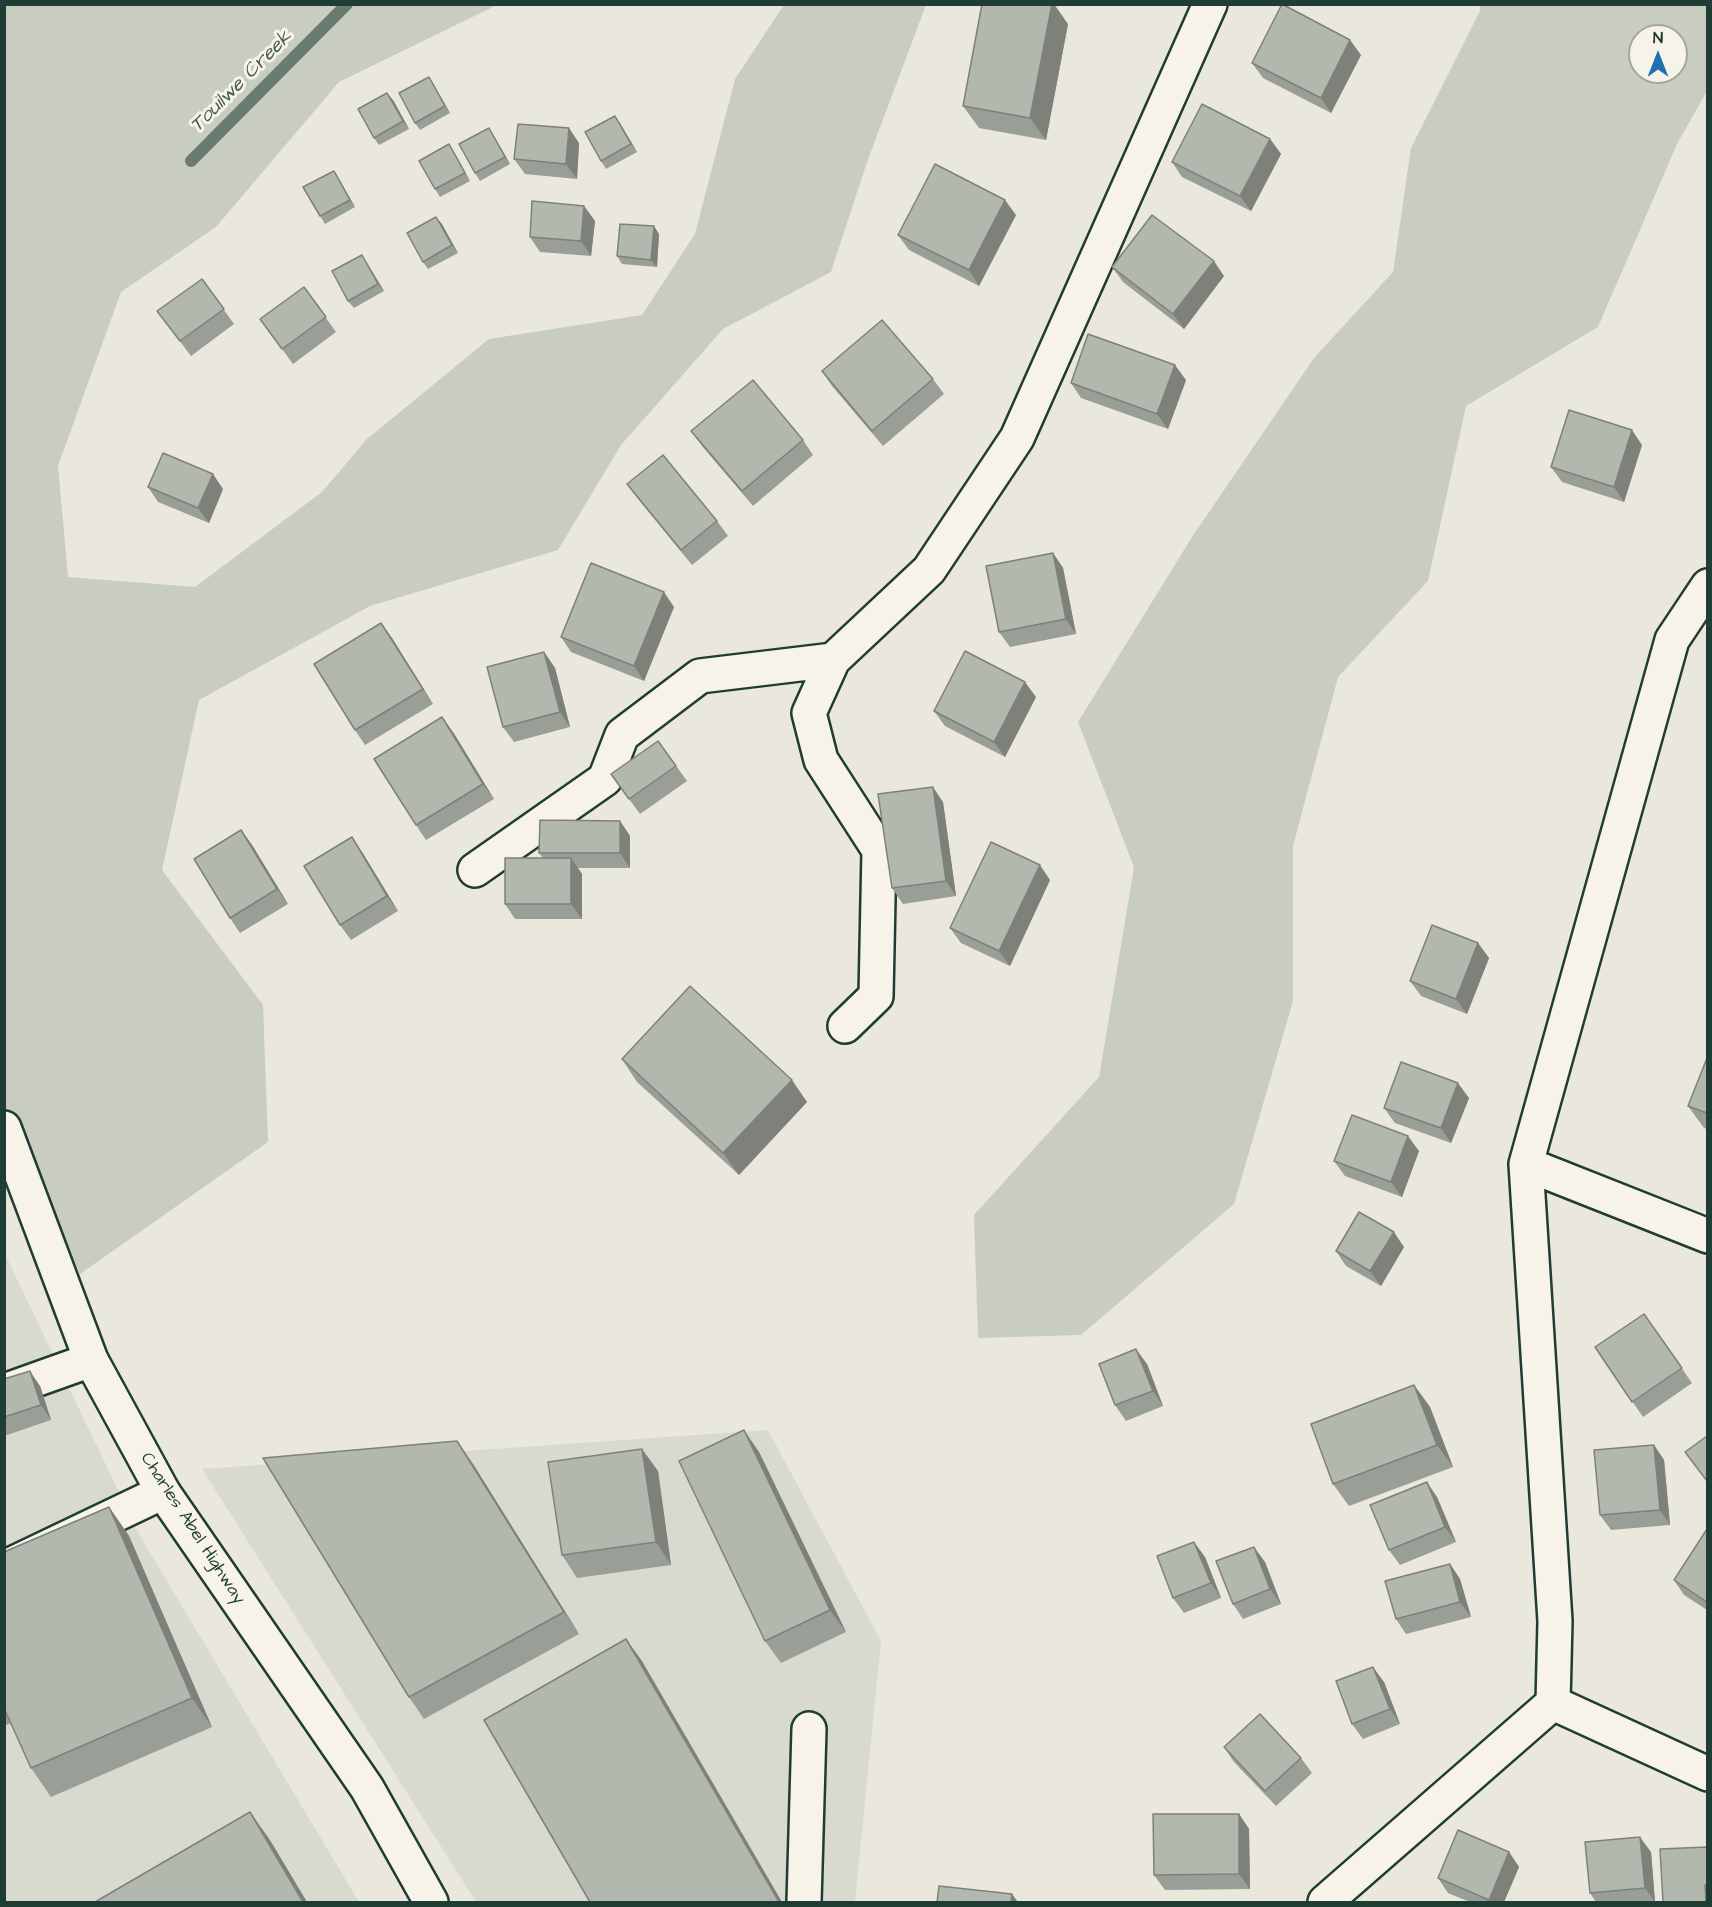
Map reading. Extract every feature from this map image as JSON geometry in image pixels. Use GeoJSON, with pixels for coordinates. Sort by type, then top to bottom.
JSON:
{"type":"FeatureCollection","features":[{"type":"Feature","properties":{"kind":"street"},"geometry":{"type":"LineString","coordinates":[[845,1026],[876,996],[879,850],[821,760],[809,713],[833,660],[929,570],[1017,438],[1210,4]]}},
{"type":"Feature","properties":{"kind":"street"},"geometry":{"type":"LineString","coordinates":[[1325,1902],[1553,1703],[1555,1621],[1526,1164],[1672,640],[1707,586]]}},
{"type":"Feature","properties":{"kind":"street"},"geometry":{"type":"LineString","coordinates":[[475,870],[605,779],[622,735],[700,676],[833,660]]}},
{"type":"Feature","properties":{"kind":"street","name":"Charles Abel Highway"},"geometry":{"type":"LineString","coordinates":[[4,1128],[91,1360],[163,1492],[367,1788],[431,1902]]}},
{"type":"Feature","properties":{"kind":"street"},"geometry":{"type":"LineString","coordinates":[[1526,1164],[1707,1236]]}},
{"type":"Feature","properties":{"kind":"street"},"geometry":{"type":"LineString","coordinates":[[4,1390],[91,1360]]}},
{"type":"Feature","properties":{"kind":"street"},"geometry":{"type":"LineString","coordinates":[[4,1568],[163,1492]]}},
{"type":"Feature","properties":{"kind":"street"},"geometry":{"type":"LineString","coordinates":[[1553,1703],[1707,1774]]}},
{"type":"Feature","properties":{"kind":"street"},"geometry":{"type":"LineString","coordinates":[[804,1902],[809,1729]]}},
{"type":"Feature","properties":{"kind":"shaded area"},"geometry":{"type":"Polygon","coordinates":[[[5,5],[497,5],[339,82],[216,227],[121,292],[58,466],[68,577],[195,587],[322,492],[367,439],[489,339],[642,315],[695,234],[735,79],[784,5],[926,5],[867,162],[831,272],[723,329],[621,445],[558,550],[370,606],[199,700],[162,870],[263,1005],[268,1142],[80,1274],[5,1116],[5,5]]]}},
{"type":"Feature","properties":{"kind":"shaded area"},"geometry":{"type":"Polygon","coordinates":[[[1480,5],[1707,5],[1707,91],[1677,144],[1598,327],[1466,406],[1428,581],[1338,677],[1293,846],[1293,1001],[1234,1204],[1081,1335],[978,1338],[974,1215],[1099,1077],[1134,867],[1078,722],[1192,537],[1314,358],[1393,272],[1411,148],[1480,11],[1480,5]]]}},
{"type":"Feature","properties":{"kind":"shaded area"},"geometry":{"type":"Polygon","coordinates":[[[4,1252],[140,1536],[359,1902],[5,1902],[4,1252]]]}},
{"type":"Feature","properties":{"kind":"shaded area"},"geometry":{"type":"Polygon","coordinates":[[[768,1430],[881,1641],[855,1902],[476,1902],[202,1469],[768,1430]]]}},
{"type":"Feature","properties":{"kind":"building"},"geometry":{"type":"Polygon","coordinates":[[[982,4],[1052,4],[1030,118],[963,106],[982,4]]]}},
{"type":"Feature","properties":{"kind":"building"},"geometry":{"type":"Polygon","coordinates":[[[1282,4],[1350,40],[1321,98],[1252,63],[1282,4]]]}},
{"type":"Feature","properties":{"kind":"building"},"geometry":{"type":"Polygon","coordinates":[[[429,77],[445,106],[415,123],[399,93],[429,77]]]}},
{"type":"Feature","properties":{"kind":"building"},"geometry":{"type":"Polygon","coordinates":[[[387,93],[403,121],[374,138],[358,109],[387,93]]]}},
{"type":"Feature","properties":{"kind":"building"},"geometry":{"type":"Polygon","coordinates":[[[1202,104],[1270,139],[1240,196],[1172,162],[1202,104]]]}},
{"type":"Feature","properties":{"kind":"building"},"geometry":{"type":"Polygon","coordinates":[[[615,116],[631,144],[601,161],[585,132],[615,116]]]}},
{"type":"Feature","properties":{"kind":"building"},"geometry":{"type":"Polygon","coordinates":[[[518,124],[569,128],[566,164],[514,159],[518,124]]]}},
{"type":"Feature","properties":{"kind":"building"},"geometry":{"type":"Polygon","coordinates":[[[489,128],[505,157],[475,173],[459,144],[489,128]]]}},
{"type":"Feature","properties":{"kind":"building"},"geometry":{"type":"Polygon","coordinates":[[[449,144],[465,173],[435,189],[419,161],[449,144]]]}},
{"type":"Feature","properties":{"kind":"building"},"geometry":{"type":"Polygon","coordinates":[[[935,164],[1005,200],[969,270],[898,235],[935,164]]]}},
{"type":"Feature","properties":{"kind":"building"},"geometry":{"type":"Polygon","coordinates":[[[334,171],[350,200],[320,216],[303,187],[334,171]]]}},
{"type":"Feature","properties":{"kind":"building"},"geometry":{"type":"Polygon","coordinates":[[[532,201],[584,206],[581,241],[530,237],[532,201]]]}},
{"type":"Feature","properties":{"kind":"building"},"geometry":{"type":"Polygon","coordinates":[[[1152,215],[1214,261],[1173,314],[1112,267],[1152,215]]]}},
{"type":"Feature","properties":{"kind":"building"},"geometry":{"type":"Polygon","coordinates":[[[436,217],[452,245],[423,262],[407,233],[436,217]]]}},
{"type":"Feature","properties":{"kind":"building"},"geometry":{"type":"Polygon","coordinates":[[[620,224],[654,226],[651,260],[617,256],[620,224]]]}},
{"type":"Feature","properties":{"kind":"building"},"geometry":{"type":"Polygon","coordinates":[[[362,255],[378,284],[348,301],[332,271],[362,255]]]}},
{"type":"Feature","properties":{"kind":"building"},"geometry":{"type":"Polygon","coordinates":[[[202,279],[224,309],[180,341],[157,311],[202,279]]]}},
{"type":"Feature","properties":{"kind":"building"},"geometry":{"type":"Polygon","coordinates":[[[304,287],[326,317],[282,349],[260,319],[304,287]]]}},
{"type":"Feature","properties":{"kind":"building"},"geometry":{"type":"Polygon","coordinates":[[[882,320],[933,379],[872,431],[822,371],[882,320]]]}},
{"type":"Feature","properties":{"kind":"building"},"geometry":{"type":"Polygon","coordinates":[[[1088,334],[1175,365],[1157,414],[1071,383],[1088,334]]]}},
{"type":"Feature","properties":{"kind":"building"},"geometry":{"type":"Polygon","coordinates":[[[753,380],[803,440],[742,491],[691,431],[753,380]]]}},
{"type":"Feature","properties":{"kind":"building"},"geometry":{"type":"Polygon","coordinates":[[[1569,410],[1632,430],[1614,487],[1551,467],[1569,410]]]}},
{"type":"Feature","properties":{"kind":"building"},"geometry":{"type":"Polygon","coordinates":[[[163,453],[213,474],[198,508],[148,487],[163,453]]]}},
{"type":"Feature","properties":{"kind":"building"},"geometry":{"type":"Polygon","coordinates":[[[663,455],[717,521],[681,550],[627,484],[663,455]]]}},
{"type":"Feature","properties":{"kind":"building"},"geometry":{"type":"Polygon","coordinates":[[[1053,553],[1066,619],[999,632],[986,566],[1053,553]]]}},
{"type":"Feature","properties":{"kind":"building"},"geometry":{"type":"Polygon","coordinates":[[[591,563],[664,592],[634,666],[561,637],[591,563]]]}},
{"type":"Feature","properties":{"kind":"building"},"geometry":{"type":"Polygon","coordinates":[[[381,623],[423,689],[355,730],[314,664],[381,623]]]}},
{"type":"Feature","properties":{"kind":"building"},"geometry":{"type":"Polygon","coordinates":[[[965,651],[1025,682],[994,742],[934,711],[965,651]]]}},
{"type":"Feature","properties":{"kind":"building"},"geometry":{"type":"Polygon","coordinates":[[[544,652],[560,712],[503,727],[487,667],[544,652]]]}},
{"type":"Feature","properties":{"kind":"building"},"geometry":{"type":"Polygon","coordinates":[[[442,717],[483,784],[416,825],[374,759],[442,717]]]}},
{"type":"Feature","properties":{"kind":"building"},"geometry":{"type":"Polygon","coordinates":[[[658,741],[676,766],[629,799],[611,774],[658,741]]]}},
{"type":"Feature","properties":{"kind":"building"},"geometry":{"type":"Polygon","coordinates":[[[933,787],[946,881],[892,888],[878,794],[933,787]]]}},
{"type":"Feature","properties":{"kind":"building"},"geometry":{"type":"Polygon","coordinates":[[[540,820],[620,821],[620,853],[539,853],[540,820]]]}},
{"type":"Feature","properties":{"kind":"building"},"geometry":{"type":"Polygon","coordinates":[[[241,830],[277,889],[230,918],[194,859],[241,830]]]}},
{"type":"Feature","properties":{"kind":"building"},"geometry":{"type":"Polygon","coordinates":[[[352,837],[387,896],[340,925],[304,866],[352,837]]]}},
{"type":"Feature","properties":{"kind":"building"},"geometry":{"type":"Polygon","coordinates":[[[991,842],[1040,865],[999,951],[950,928],[991,842]]]}},
{"type":"Feature","properties":{"kind":"building"},"geometry":{"type":"Polygon","coordinates":[[[505,858],[571,858],[571,904],[505,904],[505,858]]]}},
{"type":"Feature","properties":{"kind":"building"},"geometry":{"type":"Polygon","coordinates":[[[1432,925],[1478,943],[1456,999],[1410,981],[1432,925]]]}},
{"type":"Feature","properties":{"kind":"building"},"geometry":{"type":"Polygon","coordinates":[[[690,986],[792,1080],[723,1153],[622,1059],[690,986]]]}},
{"type":"Feature","properties":{"kind":"building"},"geometry":{"type":"Polygon","coordinates":[[[1707,1058],[1707,1113],[1688,1106],[1707,1058]]]}},
{"type":"Feature","properties":{"kind":"building"},"geometry":{"type":"Polygon","coordinates":[[[1401,1062],[1458,1083],[1441,1128],[1384,1108],[1401,1062]]]}},
{"type":"Feature","properties":{"kind":"building"},"geometry":{"type":"Polygon","coordinates":[[[1352,1115],[1408,1136],[1391,1182],[1334,1161],[1352,1115]]]}},
{"type":"Feature","properties":{"kind":"building"},"geometry":{"type":"Polygon","coordinates":[[[1359,1212],[1394,1232],[1370,1271],[1336,1251],[1359,1212]]]}},
{"type":"Feature","properties":{"kind":"building"},"geometry":{"type":"Polygon","coordinates":[[[1644,1314],[1682,1368],[1632,1402],[1595,1347],[1644,1314]]]}},
{"type":"Feature","properties":{"kind":"building"},"geometry":{"type":"Polygon","coordinates":[[[1136,1349],[1153,1391],[1115,1405],[1099,1364],[1136,1349]]]}},
{"type":"Feature","properties":{"kind":"building"},"geometry":{"type":"Polygon","coordinates":[[[30,1371],[41,1405],[4,1417],[4,1379],[30,1371]]]}},
{"type":"Feature","properties":{"kind":"building"},"geometry":{"type":"Polygon","coordinates":[[[1414,1385],[1437,1445],[1333,1484],[1311,1424],[1414,1385]]]}},
{"type":"Feature","properties":{"kind":"building"},"geometry":{"type":"Polygon","coordinates":[[[744,1430],[830,1610],[765,1641],[679,1461],[744,1430]]]}},
{"type":"Feature","properties":{"kind":"building"},"geometry":{"type":"Polygon","coordinates":[[[1707,1436],[1707,1481],[1685,1452],[1707,1436]]]}},
{"type":"Feature","properties":{"kind":"building"},"geometry":{"type":"Polygon","coordinates":[[[457,1441],[564,1612],[409,1697],[263,1458],[457,1441]]]}},
{"type":"Feature","properties":{"kind":"building"},"geometry":{"type":"Polygon","coordinates":[[[1654,1445],[1660,1510],[1600,1515],[1594,1450],[1654,1445]]]}},
{"type":"Feature","properties":{"kind":"building"},"geometry":{"type":"Polygon","coordinates":[[[642,1449],[656,1542],[562,1555],[548,1462],[642,1449]]]}},
{"type":"Feature","properties":{"kind":"building"},"geometry":{"type":"Polygon","coordinates":[[[1427,1482],[1445,1527],[1389,1550],[1370,1505],[1427,1482]]]}},
{"type":"Feature","properties":{"kind":"building"},"geometry":{"type":"Polygon","coordinates":[[[109,1507],[192,1698],[31,1768],[4,1708],[4,1552],[109,1507]]]}},
{"type":"Feature","properties":{"kind":"building"},"geometry":{"type":"Polygon","coordinates":[[[1707,1529],[1707,1602],[1674,1580],[1707,1529]]]}},
{"type":"Feature","properties":{"kind":"building"},"geometry":{"type":"Polygon","coordinates":[[[1194,1542],[1211,1583],[1173,1598],[1157,1556],[1194,1542]]]}},
{"type":"Feature","properties":{"kind":"building"},"geometry":{"type":"Polygon","coordinates":[[[1254,1547],[1270,1589],[1233,1604],[1216,1561],[1254,1547]]]}},
{"type":"Feature","properties":{"kind":"building"},"geometry":{"type":"Polygon","coordinates":[[[1450,1564],[1460,1602],[1396,1619],[1385,1581],[1450,1564]]]}},
{"type":"Feature","properties":{"kind":"building"},"geometry":{"type":"Polygon","coordinates":[[[626,1639],[779,1902],[590,1902],[484,1720],[626,1639]]]}},
{"type":"Feature","properties":{"kind":"building"},"geometry":{"type":"Polygon","coordinates":[[[1373,1667],[1390,1709],[1352,1724],[1336,1681],[1373,1667]]]}},
{"type":"Feature","properties":{"kind":"building"},"geometry":{"type":"Polygon","coordinates":[[[1260,1714],[1301,1758],[1265,1791],[1224,1747],[1260,1714]]]}},
{"type":"Feature","properties":{"kind":"building"},"geometry":{"type":"Polygon","coordinates":[[[250,1812],[303,1902],[95,1902],[250,1812]]]}},
{"type":"Feature","properties":{"kind":"building"},"geometry":{"type":"Polygon","coordinates":[[[1153,1814],[1239,1814],[1239,1874],[1154,1875],[1153,1814]]]}},
{"type":"Feature","properties":{"kind":"building"},"geometry":{"type":"Polygon","coordinates":[[[1458,1830],[1509,1852],[1489,1900],[1438,1878],[1458,1830]]]}},
{"type":"Feature","properties":{"kind":"building"},"geometry":{"type":"Polygon","coordinates":[[[1640,1837],[1645,1888],[1590,1893],[1585,1842],[1640,1837]]]}},
{"type":"Feature","properties":{"kind":"building"},"geometry":{"type":"Polygon","coordinates":[[[1707,1847],[1706,1902],[1663,1902],[1660,1849],[1707,1847]]]}},
{"type":"Feature","properties":{"kind":"building"},"geometry":{"type":"Polygon","coordinates":[[[939,1886],[1012,1894],[1011,1902],[937,1902],[939,1886]]]}},
{"type":"Feature","properties":{"kind":"waterway","name":"Touilwe Creek"},"geometry":{"type":"LineString","coordinates":[[191,161],[347,4]]}}]}
